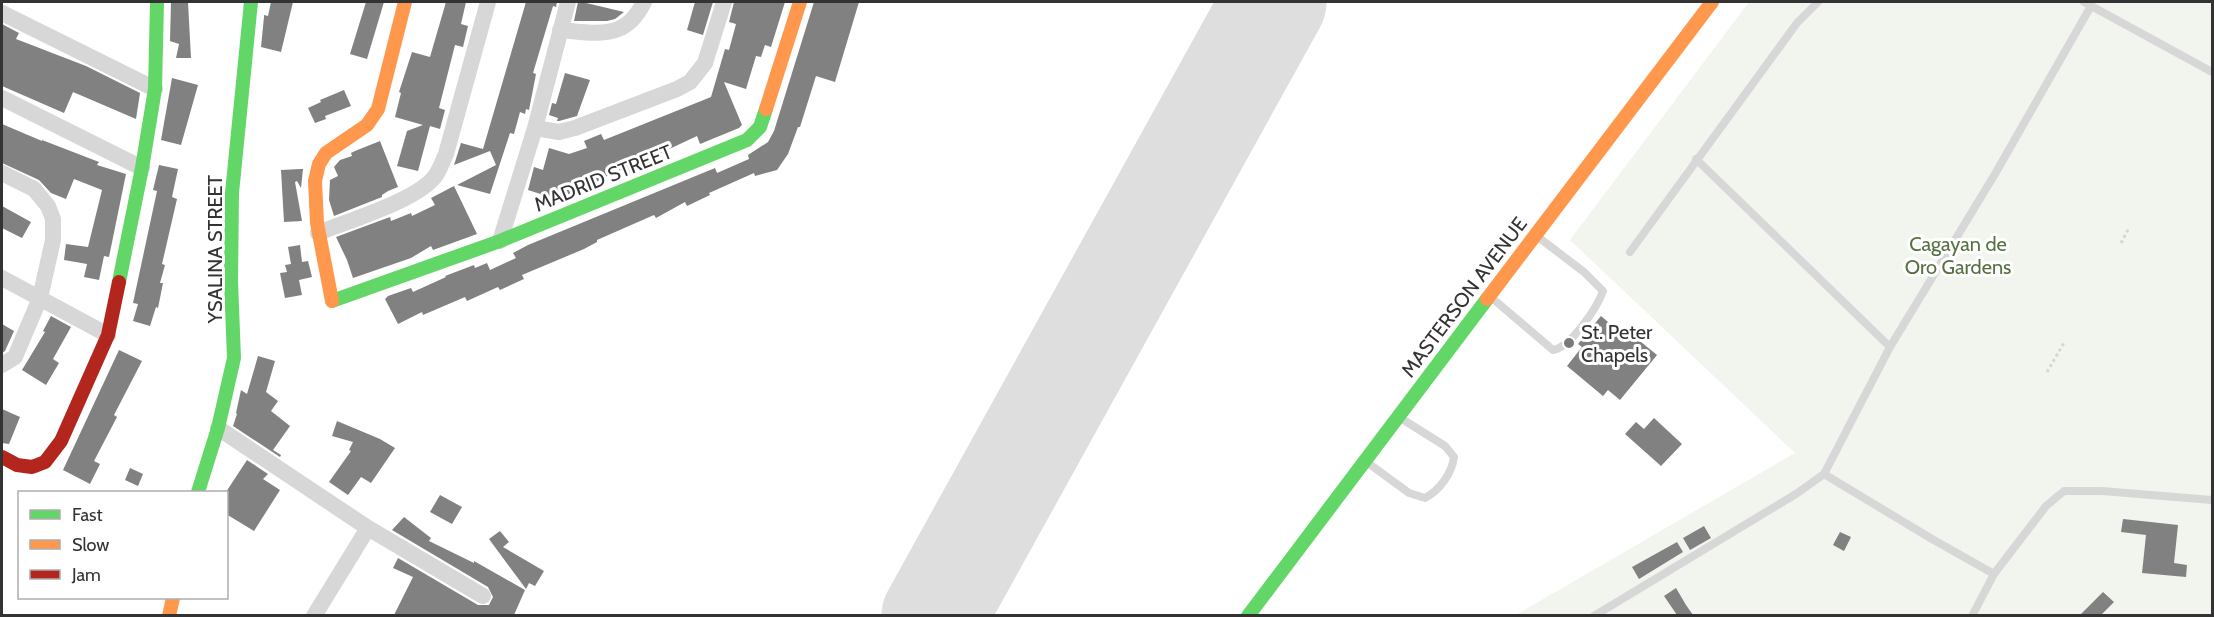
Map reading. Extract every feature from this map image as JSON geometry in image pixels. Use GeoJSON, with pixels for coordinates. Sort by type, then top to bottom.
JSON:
{"type":"FeatureCollection","features":[{"type":"Feature","properties":{"kind":"street"},"geometry":{"type":"LineString","coordinates":[[2,457],[17,465],[32,467],[45,462],[61,441],[108,335],[142,168],[155,89],[157,2]]}},
{"type":"Feature","properties":{"kind":"street","name":"YSALINA STREET"},"geometry":{"type":"LineString","coordinates":[[198,491],[218,428],[234,358],[231,281],[232,193],[251,2]]}},
{"type":"Feature","properties":{"kind":"street"},"geometry":{"type":"LineString","coordinates":[[405,2],[378,109],[364,129],[325,154],[316,168],[314,185],[318,233],[402,200],[416,193],[436,176],[446,154],[488,2]]}},
{"type":"Feature","properties":{"kind":"street"},"geometry":{"type":"LineString","coordinates":[[500,241],[535,128],[568,2]]}},
{"type":"Feature","properties":{"kind":"street"},"geometry":{"type":"LineString","coordinates":[[560,30],[598,33],[616,31],[636,17],[644,2]]}},
{"type":"Feature","properties":{"kind":"street"},"geometry":{"type":"LineString","coordinates":[[535,128],[559,132],[575,129],[690,82],[705,63],[724,2]]}},
{"type":"Feature","properties":{"kind":"street","name":"MADRID STREET"},"geometry":{"type":"LineString","coordinates":[[318,233],[331,300],[500,241],[728,149],[755,135],[763,119],[800,2]]}},
{"type":"Feature","properties":{"kind":"street","name":"MASTERSON AVENUE"},"geometry":{"type":"LineString","coordinates":[[1248,615],[1712,2]]}},
{"type":"Feature","properties":{"kind":"street"},"geometry":{"type":"LineString","coordinates":[[2,13],[155,89]]}},
{"type":"Feature","properties":{"kind":"street"},"geometry":{"type":"LineString","coordinates":[[2,98],[142,168]]}},
{"type":"Feature","properties":{"kind":"street"},"geometry":{"type":"LineString","coordinates":[[2,173],[34,189],[48,206],[53,219],[53,240],[40,298],[15,357],[2,365]]}},
{"type":"Feature","properties":{"kind":"street"},"geometry":{"type":"LineString","coordinates":[[2,278],[108,335]]}},
{"type":"Feature","properties":{"kind":"street"},"geometry":{"type":"LineString","coordinates":[[218,428],[368,528],[483,596]]}},
{"type":"Feature","properties":{"kind":"street"},"geometry":{"type":"LineString","coordinates":[[314,615],[368,528]]}},
{"type":"Feature","properties":{"kind":"street"},"geometry":{"type":"LineString","coordinates":[[169,615],[173,599]]}},
{"type":"Feature","properties":{"kind":"lane"},"geometry":{"type":"LineString","coordinates":[[1630,252],[1797,23],[1818,2]]}},
{"type":"Feature","properties":{"kind":"lane"},"geometry":{"type":"LineString","coordinates":[[1594,615],[1796,494],[1824,474],[1890,347],[1995,174],[2087,4],[2212,72]]}},
{"type":"Feature","properties":{"kind":"lane"},"geometry":{"type":"LineString","coordinates":[[1696,159],[1890,347]]}},
{"type":"Feature","properties":{"kind":"lane"},"geometry":{"type":"LineString","coordinates":[[1490,296],[1553,350],[1561,349],[1570,341],[1599,301],[1603,291],[1584,272],[1535,236]]}},
{"type":"Feature","properties":{"kind":"lane"},"geometry":{"type":"LineString","coordinates":[[1365,460],[1409,493],[1425,498],[1434,493],[1453,468],[1454,457],[1445,446],[1398,417]]}},
{"type":"Feature","properties":{"kind":"lane"},"geometry":{"type":"LineString","coordinates":[[1824,474],[1994,574]]}},
{"type":"Feature","properties":{"kind":"lane"},"geometry":{"type":"LineString","coordinates":[[1972,615],[1994,574],[2046,506],[2064,491],[2102,491],[2212,500]]}},
{"type":"Feature","properties":{"kind":"path"},"geometry":{"type":"LineString","coordinates":[[2121,243],[2129,228]]}},
{"type":"Feature","properties":{"kind":"path"},"geometry":{"type":"LineString","coordinates":[[2047,372],[2065,341]]}},
{"type":"Feature","properties":{"kind":"green space","name":"Cagayan de Oro Gardens"},"geometry":{"type":"Polygon","coordinates":[[[1749,2],[2212,2],[2212,615],[1514,616],[1795,453],[1570,240],[1749,2]]]}},
{"type":"Feature","properties":{"kind":"building"},"geometry":{"type":"Polygon","coordinates":[[[171,2],[188,2],[191,58],[176,58],[179,44],[170,41],[171,2]]]}},
{"type":"Feature","properties":{"kind":"building"},"geometry":{"type":"Polygon","coordinates":[[[271,2],[293,2],[281,52],[261,47],[264,15],[268,16],[271,2]]]}},
{"type":"Feature","properties":{"kind":"building"},"geometry":{"type":"Polygon","coordinates":[[[366,2],[384,2],[367,59],[350,54],[366,2]]]}},
{"type":"Feature","properties":{"kind":"building"},"geometry":{"type":"Polygon","coordinates":[[[446,2],[466,2],[461,24],[468,26],[463,47],[455,45],[439,108],[445,110],[440,129],[430,126],[418,171],[397,166],[407,131],[423,125],[395,117],[401,93],[399,92],[412,52],[430,57],[446,2]]]}},
{"type":"Feature","properties":{"kind":"building"},"geometry":{"type":"Polygon","coordinates":[[[526,2],[557,2],[556,7],[553,6],[533,73],[536,74],[529,110],[526,109],[525,114],[520,112],[514,134],[510,133],[490,194],[457,185],[496,165],[490,151],[454,165],[461,143],[483,149],[526,2]]]}},
{"type":"Feature","properties":{"kind":"building"},"geometry":{"type":"Polygon","coordinates":[[[578,2],[624,12],[615,19],[607,21],[574,21],[578,2]]]}},
{"type":"Feature","properties":{"kind":"building"},"geometry":{"type":"Polygon","coordinates":[[[695,2],[713,2],[703,35],[687,30],[695,2]]]}},
{"type":"Feature","properties":{"kind":"building"},"geometry":{"type":"Polygon","coordinates":[[[734,2],[785,2],[771,47],[765,45],[761,57],[756,56],[746,89],[724,82],[742,125],[739,128],[700,144],[697,136],[631,167],[633,171],[619,177],[617,171],[592,184],[594,187],[553,204],[550,197],[528,190],[534,167],[543,170],[549,148],[569,154],[587,148],[584,141],[601,134],[604,140],[711,97],[725,49],[729,50],[736,24],[729,22],[734,2]]]}},
{"type":"Feature","properties":{"kind":"building"},"geometry":{"type":"Polygon","coordinates":[[[814,2],[859,2],[835,82],[816,76],[800,127],[798,127],[788,154],[777,170],[755,176],[754,173],[709,193],[710,195],[687,206],[685,202],[656,218],[654,215],[597,240],[584,249],[522,275],[524,279],[500,290],[498,287],[467,301],[465,297],[423,315],[422,312],[398,324],[385,299],[388,296],[411,288],[413,292],[474,265],[475,268],[487,263],[490,270],[516,258],[513,253],[528,245],[715,168],[717,173],[749,159],[748,155],[768,142],[774,131],[814,2]]]}},
{"type":"Feature","properties":{"kind":"building"},"geometry":{"type":"Polygon","coordinates":[[[2,24],[19,33],[16,39],[86,66],[140,93],[136,119],[73,92],[64,113],[2,86],[2,24]]]}},
{"type":"Feature","properties":{"kind":"building"},"geometry":{"type":"Polygon","coordinates":[[[565,73],[590,80],[577,116],[557,121],[558,118],[549,115],[552,103],[556,104],[565,73]]]}},
{"type":"Feature","properties":{"kind":"building"},"geometry":{"type":"Polygon","coordinates":[[[172,78],[198,85],[181,145],[161,140],[172,78]]]}},
{"type":"Feature","properties":{"kind":"building"},"geometry":{"type":"Polygon","coordinates":[[[344,90],[351,106],[325,116],[326,119],[315,123],[308,108],[344,90]]]}},
{"type":"Feature","properties":{"kind":"building"},"geometry":{"type":"Polygon","coordinates":[[[2,124],[99,162],[97,165],[126,174],[109,257],[104,256],[99,280],[84,277],[87,264],[64,260],[66,244],[88,247],[102,190],[74,179],[66,199],[51,193],[39,180],[2,163],[2,124]]]}},
{"type":"Feature","properties":{"kind":"building"},"geometry":{"type":"Polygon","coordinates":[[[380,141],[398,187],[388,191],[382,197],[334,216],[329,200],[330,180],[338,176],[334,167],[340,160],[352,156],[351,153],[380,141]]]}},
{"type":"Feature","properties":{"kind":"building"},"geometry":{"type":"Polygon","coordinates":[[[159,165],[178,169],[172,197],[177,199],[162,264],[165,265],[160,283],[163,283],[158,308],[156,307],[150,326],[133,321],[138,304],[133,303],[157,191],[153,190],[159,165]]]}},
{"type":"Feature","properties":{"kind":"building"},"geometry":{"type":"Polygon","coordinates":[[[303,169],[301,188],[297,181],[295,182],[302,221],[284,222],[281,170],[303,169]]]}},
{"type":"Feature","properties":{"kind":"building"},"geometry":{"type":"Polygon","coordinates":[[[454,186],[477,234],[433,250],[431,246],[411,258],[353,278],[336,237],[390,217],[391,221],[411,213],[412,216],[435,205],[431,198],[454,186]]]}},
{"type":"Feature","properties":{"kind":"building"},"geometry":{"type":"Polygon","coordinates":[[[2,206],[31,222],[22,238],[2,228],[2,206]]]}},
{"type":"Feature","properties":{"kind":"building"},"geometry":{"type":"Polygon","coordinates":[[[300,245],[302,262],[308,261],[312,277],[299,280],[302,295],[285,298],[280,273],[287,272],[285,265],[291,264],[288,247],[300,245]]]}},
{"type":"Feature","properties":{"kind":"building"},"geometry":{"type":"Polygon","coordinates":[[[51,316],[71,327],[53,359],[59,363],[46,385],[22,370],[45,332],[43,331],[51,316]]]}},
{"type":"Feature","properties":{"kind":"building"},"geometry":{"type":"Polygon","coordinates":[[[1601,316],[1627,338],[1630,333],[1657,355],[1620,400],[1608,390],[1603,396],[1567,366],[1582,347],[1578,344],[1601,316]]]}},
{"type":"Feature","properties":{"kind":"building"},"geometry":{"type":"Polygon","coordinates":[[[2,324],[14,331],[2,353],[2,324]]]}},
{"type":"Feature","properties":{"kind":"building"},"geometry":{"type":"Polygon","coordinates":[[[119,350],[142,361],[114,415],[117,417],[94,461],[100,464],[90,484],[63,470],[119,350]]]}},
{"type":"Feature","properties":{"kind":"building"},"geometry":{"type":"Polygon","coordinates":[[[258,356],[275,361],[266,392],[278,401],[271,411],[290,426],[273,450],[281,455],[280,457],[233,426],[241,390],[247,394],[258,356]]]}},
{"type":"Feature","properties":{"kind":"building"},"geometry":{"type":"Polygon","coordinates":[[[2,409],[20,417],[9,444],[2,443],[2,409]]]}},
{"type":"Feature","properties":{"kind":"building"},"geometry":{"type":"Polygon","coordinates":[[[1654,418],[1682,444],[1661,466],[1625,434],[1636,422],[1644,429],[1654,418]]]}},
{"type":"Feature","properties":{"kind":"building"},"geometry":{"type":"Polygon","coordinates":[[[337,421],[380,439],[395,448],[371,483],[361,477],[348,495],[329,482],[351,451],[349,450],[353,442],[332,436],[337,421]]]}},
{"type":"Feature","properties":{"kind":"building"},"geometry":{"type":"Polygon","coordinates":[[[247,460],[268,474],[263,479],[280,490],[254,531],[228,515],[227,491],[247,460]]]}},
{"type":"Feature","properties":{"kind":"building"},"geometry":{"type":"Polygon","coordinates":[[[130,468],[143,474],[138,486],[125,480],[130,468]]]}},
{"type":"Feature","properties":{"kind":"building"},"geometry":{"type":"Polygon","coordinates":[[[440,495],[462,507],[452,524],[430,512],[440,495]]]}},
{"type":"Feature","properties":{"kind":"building"},"geometry":{"type":"Polygon","coordinates":[[[404,517],[431,538],[429,541],[474,563],[474,561],[525,590],[514,615],[394,615],[413,577],[393,568],[398,558],[478,605],[489,605],[493,597],[488,587],[392,530],[404,517]]]}},
{"type":"Feature","properties":{"kind":"building"},"geometry":{"type":"Polygon","coordinates":[[[2123,519],[2178,525],[2174,563],[2187,565],[2186,577],[2142,573],[2146,535],[2121,532],[2123,519]]]}},
{"type":"Feature","properties":{"kind":"building"},"geometry":{"type":"Polygon","coordinates":[[[1704,526],[1711,538],[1690,550],[1683,538],[1704,526]]]}},
{"type":"Feature","properties":{"kind":"building"},"geometry":{"type":"Polygon","coordinates":[[[500,531],[509,542],[503,547],[544,571],[535,586],[529,583],[526,589],[489,539],[500,531]]]}},
{"type":"Feature","properties":{"kind":"building"},"geometry":{"type":"Polygon","coordinates":[[[1840,532],[1851,537],[1844,551],[1833,545],[1840,532]]]}},
{"type":"Feature","properties":{"kind":"building"},"geometry":{"type":"Polygon","coordinates":[[[1677,542],[1683,552],[1639,579],[1632,567],[1677,542]]]}},
{"type":"Feature","properties":{"kind":"building"},"geometry":{"type":"Polygon","coordinates":[[[1676,588],[1693,615],[1677,615],[1664,596],[1676,588]]]}},
{"type":"Feature","properties":{"kind":"building"},"geometry":{"type":"Polygon","coordinates":[[[2103,592],[2114,602],[2101,615],[2080,615],[2103,592]]]}},
{"type":"Feature","properties":{"kind":"runway"},"geometry":{"type":"LineString","coordinates":[[934,616],[1274,2]]}},
{"type":"Feature","properties":{"kind":"traffic: fast"},"geometry":{"type":"LineString","coordinates":[[119,282],[155,89],[157,2]]}},
{"type":"Feature","properties":{"kind":"traffic: fast"},"geometry":{"type":"LineString","coordinates":[[198,491],[218,428],[234,358],[231,281],[232,193],[251,2]]}},
{"type":"Feature","properties":{"kind":"traffic: fast"},"geometry":{"type":"LineString","coordinates":[[332,301],[500,241],[747,140],[760,127],[766,109]]}},
{"type":"Feature","properties":{"kind":"traffic: fast"},"geometry":{"type":"LineString","coordinates":[[1248,616],[1487,299]]}},
{"type":"Feature","properties":{"kind":"traffic: slow"},"geometry":{"type":"LineString","coordinates":[[332,301],[317,223],[315,181],[319,164],[326,153],[367,125],[378,109],[405,2]]}},
{"type":"Feature","properties":{"kind":"traffic: slow"},"geometry":{"type":"LineString","coordinates":[[766,109],[800,2]]}},
{"type":"Feature","properties":{"kind":"traffic: slow"},"geometry":{"type":"LineString","coordinates":[[1487,299],[1712,2]]}},
{"type":"Feature","properties":{"kind":"traffic: slow"},"geometry":{"type":"LineString","coordinates":[[169,616],[173,599]]}},
{"type":"Feature","properties":{"kind":"traffic: jam"},"geometry":{"type":"LineString","coordinates":[[2,457],[17,465],[32,467],[45,462],[61,441],[108,335],[119,282]]}},
{"type":"Feature","properties":{"kind":"place","name":"St. Peter Chapels"},"geometry":{"type":"Point","coordinates":[1569,343]}}]}
